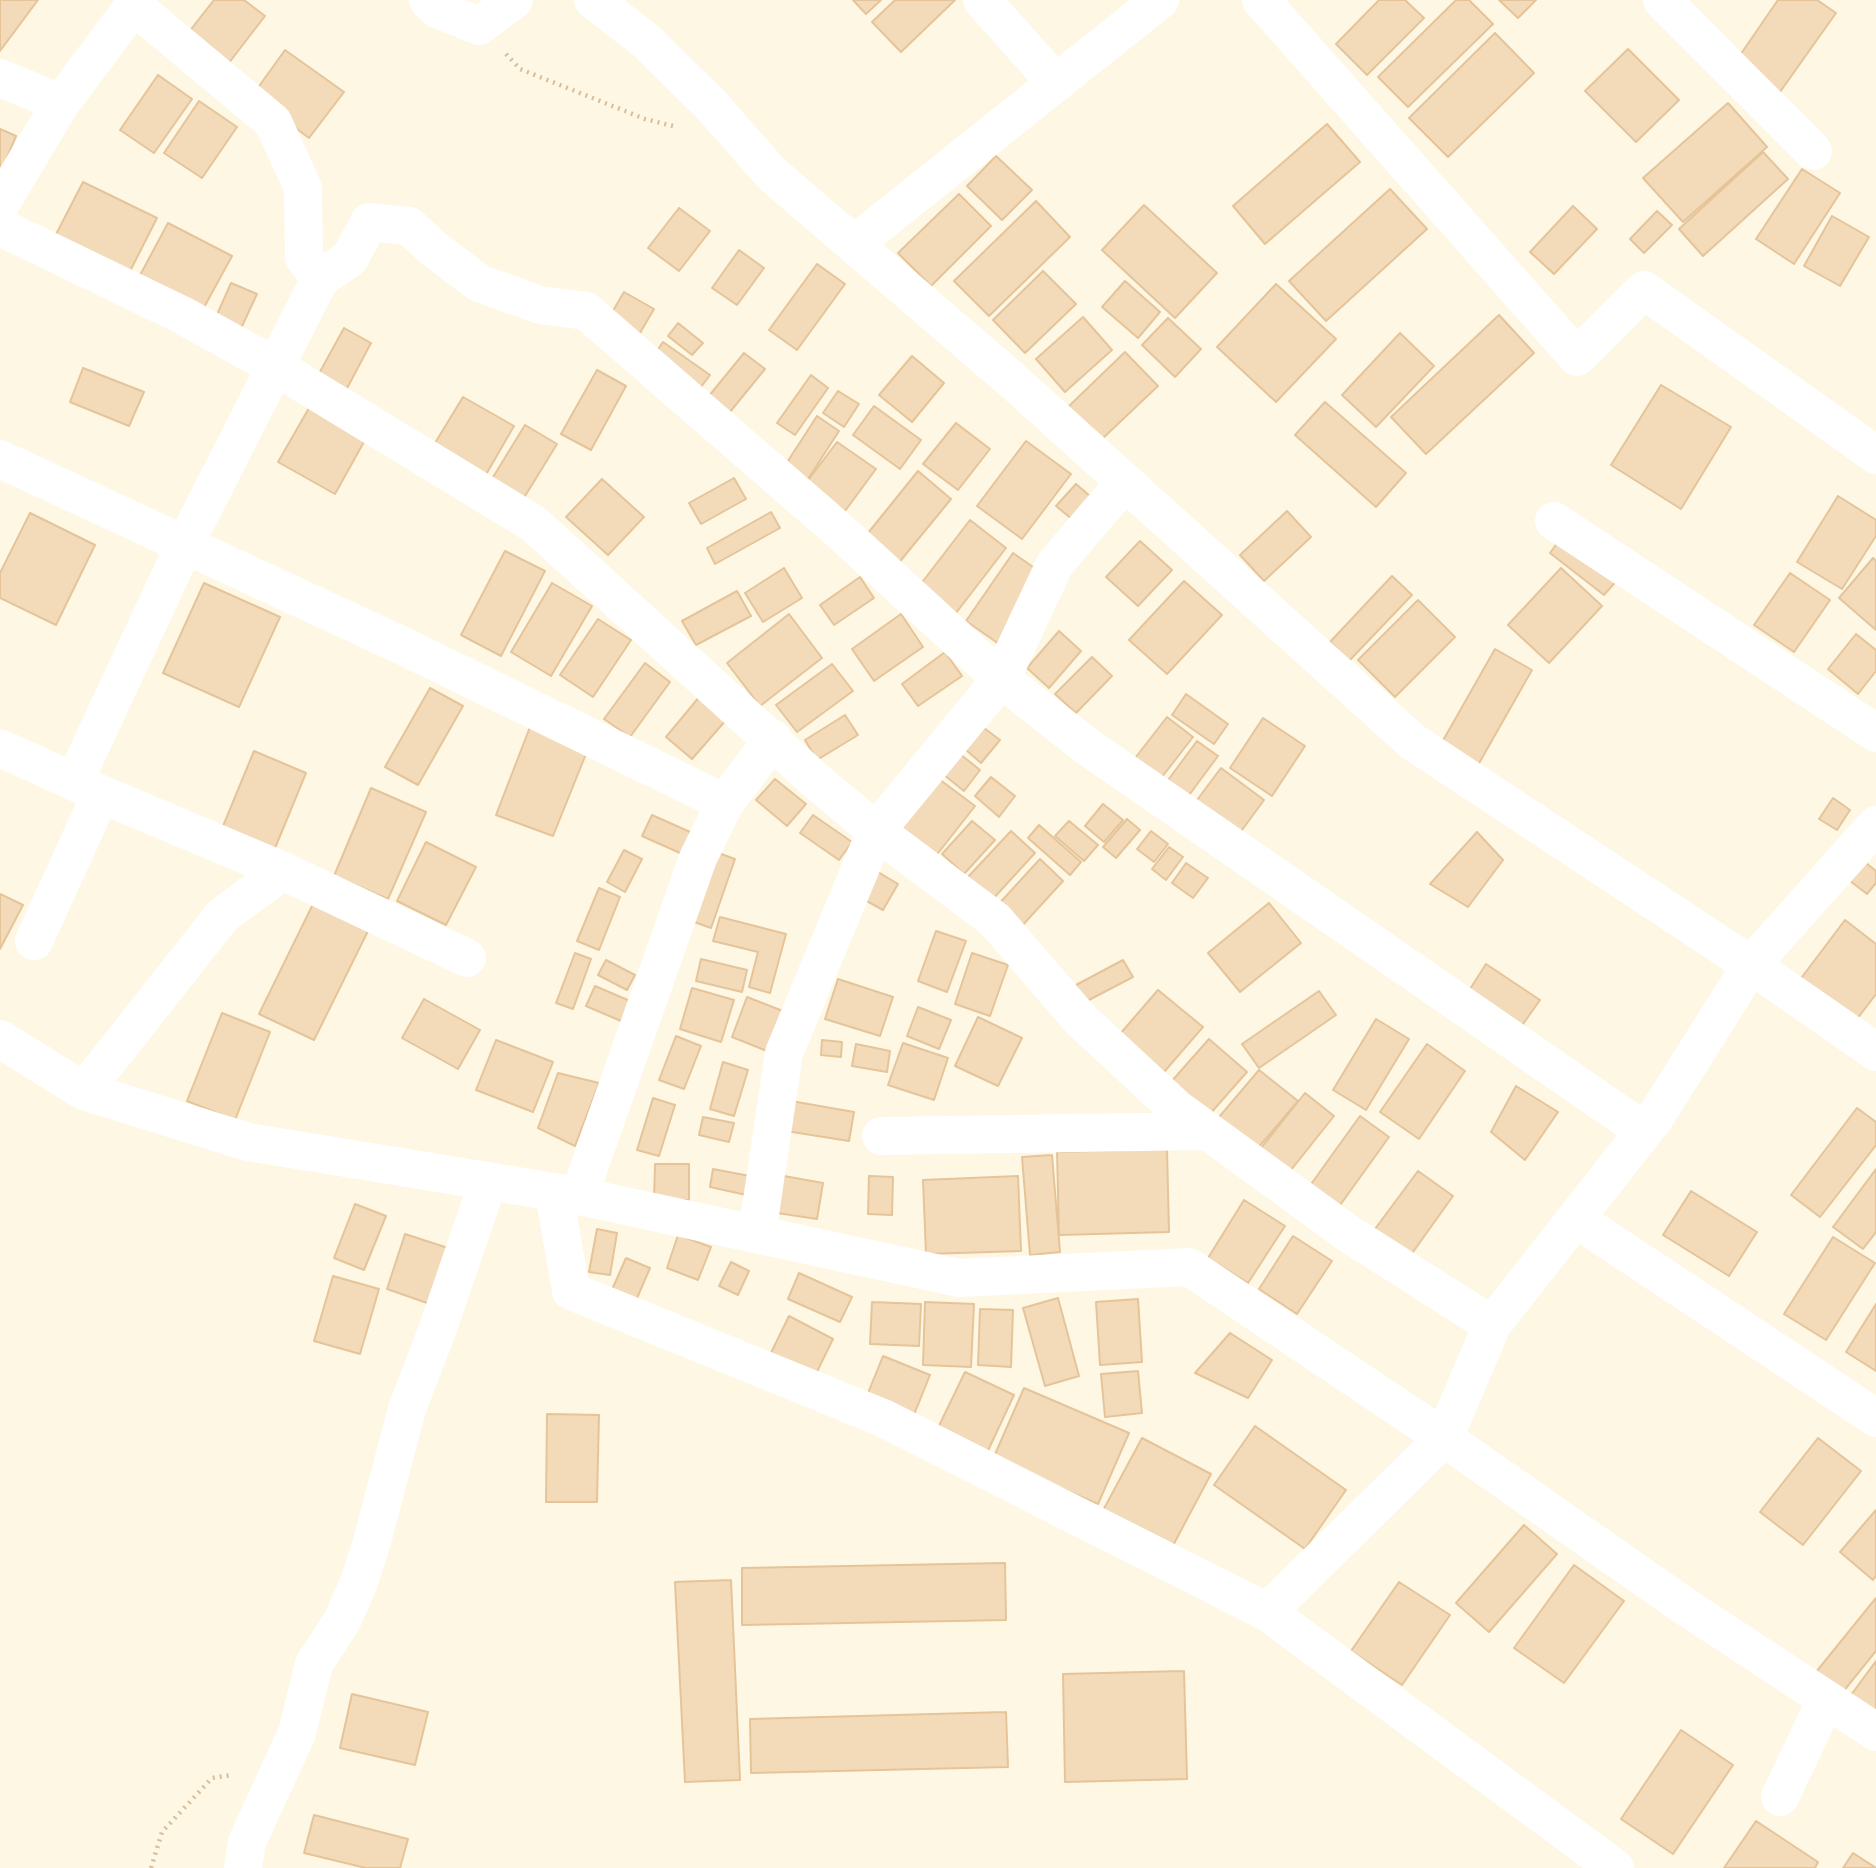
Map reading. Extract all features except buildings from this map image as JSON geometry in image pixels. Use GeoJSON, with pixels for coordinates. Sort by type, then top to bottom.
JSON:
{"type":"FeatureCollection","features":[{"type":"Feature","properties":{"kind":"street"},"geometry":{"type":"LineString","coordinates":[[428,0],[437,9],[479,26],[514,0]]}},
{"type":"Feature","properties":{"kind":"street"},"geometry":{"type":"LineString","coordinates":[[593,0],[645,40],[710,105],[771,173],[1013,380],[1413,742],[1751,965],[1876,1052]]}},
{"type":"Feature","properties":{"kind":"street"},"geometry":{"type":"LineString","coordinates":[[982,0],[1056,83]]}},
{"type":"Feature","properties":{"kind":"street"},"geometry":{"type":"LineString","coordinates":[[854,244],[1160,0]]}},
{"type":"Feature","properties":{"kind":"street"},"geometry":{"type":"LineString","coordinates":[[1261,0],[1577,358],[1644,290],[1876,455]]}},
{"type":"Feature","properties":{"kind":"street"},"geometry":{"type":"LineString","coordinates":[[1662,0],[1813,151]]}},
{"type":"Feature","properties":{"kind":"street"},"geometry":{"type":"LineString","coordinates":[[0,205],[61,103],[136,3],[273,122],[303,188],[304,257],[320,279]]}},
{"type":"Feature","properties":{"kind":"street"},"geometry":{"type":"LineString","coordinates":[[0,78],[61,103]]}},
{"type":"Feature","properties":{"kind":"street"},"geometry":{"type":"LineString","coordinates":[[34,941],[88,788],[185,544],[320,279],[350,258],[369,222],[409,226],[433,249],[479,283],[540,305],[586,311],[842,533],[1001,679],[1088,747],[1644,1130]]}},
{"type":"Feature","properties":{"kind":"street"},"geometry":{"type":"LineString","coordinates":[[0,227],[182,315],[276,367],[534,524],[815,780],[876,831],[995,920],[1081,1020],[1177,1108],[1349,1234],[1492,1325]]}},
{"type":"Feature","properties":{"kind":"street"},"geometry":{"type":"LineString","coordinates":[[0,459],[403,646],[725,803]]}},
{"type":"Feature","properties":{"kind":"street"},"geometry":{"type":"LineString","coordinates":[[757,1234],[784,1053],[876,831],[1001,679],[1055,564],[1125,482]]}},
{"type":"Feature","properties":{"kind":"street"},"geometry":{"type":"LineString","coordinates":[[1554,521],[1876,733]]}},
{"type":"Feature","properties":{"kind":"street"},"geometry":{"type":"LineString","coordinates":[[773,739],[725,803],[698,858],[566,1195],[571,1291],[883,1418],[1267,1612],[1615,1868]]}},
{"type":"Feature","properties":{"kind":"street"},"geometry":{"type":"LineString","coordinates":[[0,748],[283,871],[467,958]]}},
{"type":"Feature","properties":{"kind":"street"},"geometry":{"type":"LineString","coordinates":[[1267,1612],[1444,1438],[1492,1325],[1656,1116],[1751,965],[1876,825]]}},
{"type":"Feature","properties":{"kind":"street"},"geometry":{"type":"LineString","coordinates":[[84,1091],[223,915],[283,871]]}},
{"type":"Feature","properties":{"kind":"street"},"geometry":{"type":"LineString","coordinates":[[0,1039],[84,1091],[248,1142],[566,1195],[959,1278],[1189,1267],[1444,1438],[1683,1605],[1876,1732]]}},
{"type":"Feature","properties":{"kind":"street"},"geometry":{"type":"LineString","coordinates":[[881,1136],[1206,1130]]}},
{"type":"Feature","properties":{"kind":"street"},"geometry":{"type":"LineString","coordinates":[[243,1868],[247,1842],[297,1734],[314,1664],[342,1621],[359,1581],[407,1409],[488,1182]]}},
{"type":"Feature","properties":{"kind":"street"},"geometry":{"type":"LineString","coordinates":[[1576,1219],[1876,1418]]}},
{"type":"Feature","properties":{"kind":"street"},"geometry":{"type":"LineString","coordinates":[[1780,1797],[1826,1700]]}},
{"type":"Feature","properties":{"kind":"path"},"geometry":{"type":"LineString","coordinates":[[479,26],[520,69],[645,119],[740,141]]}},
{"type":"Feature","properties":{"kind":"path"},"geometry":{"type":"LineString","coordinates":[[151,1868],[162,1832],[212,1777],[282,1768]]}}]}
